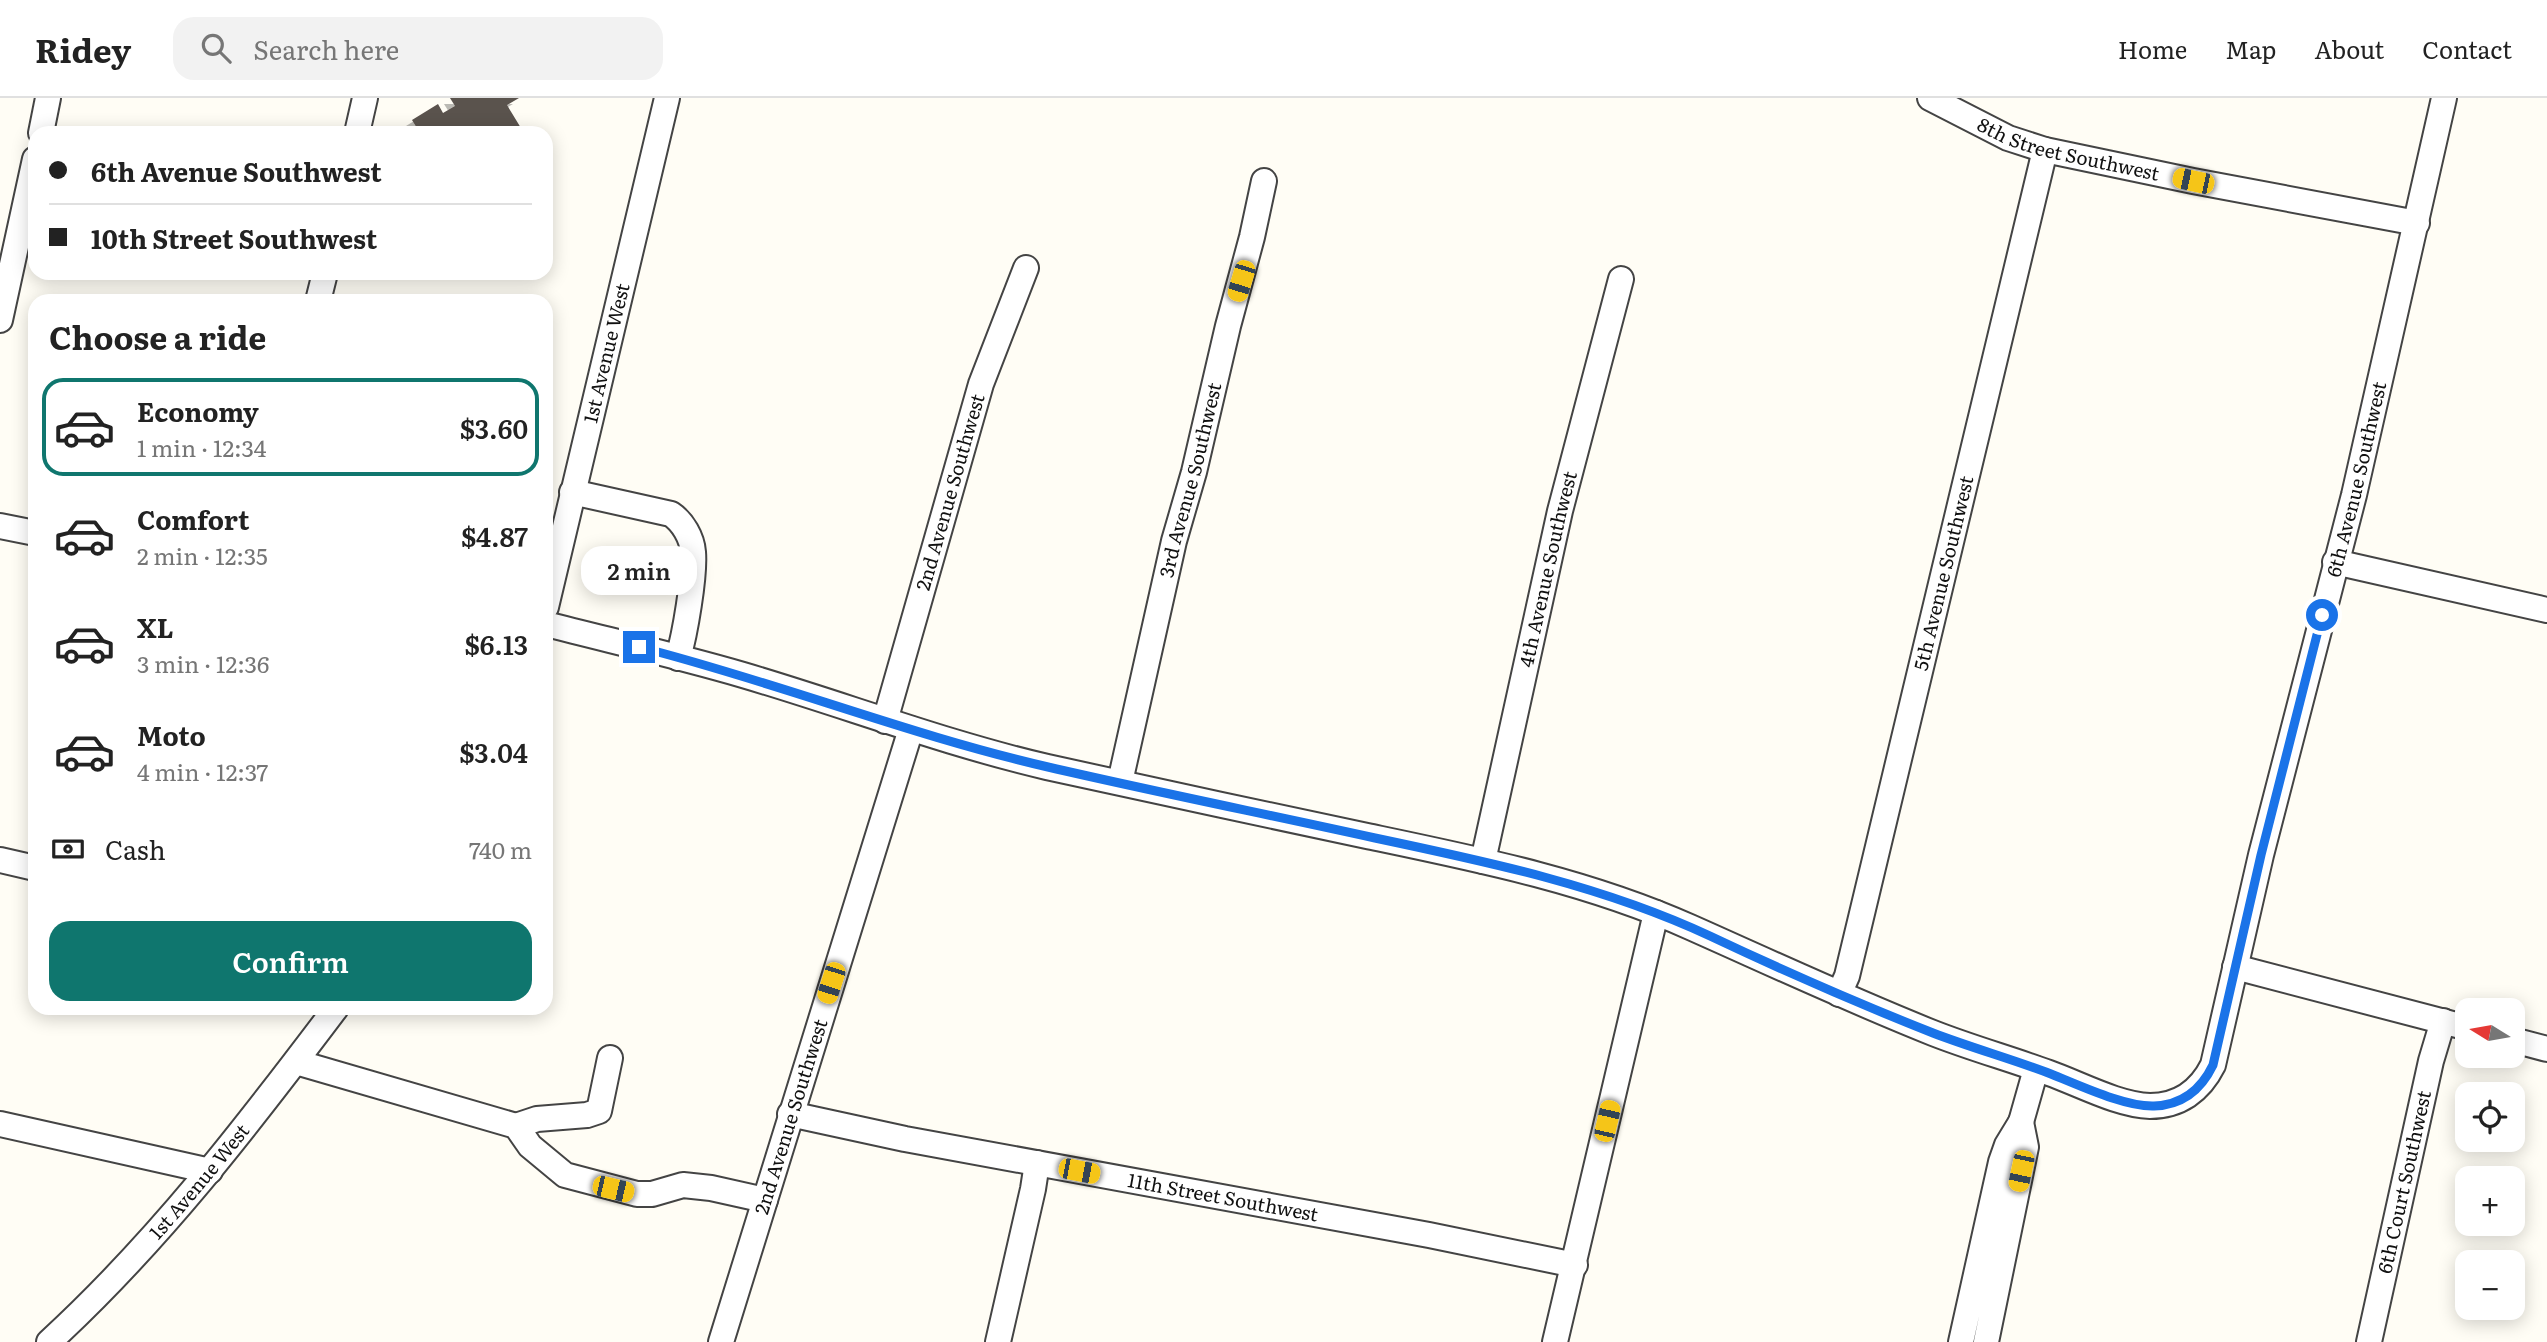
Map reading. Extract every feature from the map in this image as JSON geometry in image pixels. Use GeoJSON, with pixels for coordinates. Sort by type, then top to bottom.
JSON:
{"type":"FeatureCollection","features":[{"type":"Feature","properties":{"kind":"street"},"geometry":{"type":"LineString","coordinates":[[42,126],[48,98]]}},
{"type":"Feature","properties":{"kind":"street"},"geometry":{"type":"LineString","coordinates":[[359,126],[365,98]]}},
{"type":"Feature","properties":{"kind":"street","name":"1st Avenue West"},"geometry":{"type":"LineString","coordinates":[[553,576],[667,98]]}},
{"type":"Feature","properties":{"kind":"street","name":"8th Street Southwest"},"geometry":{"type":"LineString","coordinates":[[1930,98],[2008,138],[2045,149],[2193,181],[2417,223]]}},
{"type":"Feature","properties":{"kind":"street","name":"6th Avenue Southwest"},"geometry":{"type":"LineString","coordinates":[[2036,1069],[2090,1090],[2149,1105],[2183,1100],[2208,1075],[2213,1065],[2335,562],[2354,495],[2444,98]]}},
{"type":"Feature","properties":{"kind":"street","name":"5th Avenue Southwest"},"geometry":{"type":"LineString","coordinates":[[1839,995],[1847,976],[2045,149]]}},
{"type":"Feature","properties":{"kind":"street"},"geometry":{"type":"LineString","coordinates":[[0,320],[9,236],[28,180]]}},
{"type":"Feature","properties":{"kind":"street","name":"3rd Avenue Southwest"},"geometry":{"type":"LineString","coordinates":[[1120,782],[1171,554],[1194,472],[1264,181]]}},
{"type":"Feature","properties":{"kind":"street","name":"2nd Avenue Southwest"},"geometry":{"type":"LineString","coordinates":[[886,721],[981,384],[1026,268]]}},
{"type":"Feature","properties":{"kind":"street","name":"4th Avenue Southwest"},"geometry":{"type":"LineString","coordinates":[[1483,860],[1560,511],[1621,279]]}},
{"type":"Feature","properties":{"kind":"street"},"geometry":{"type":"LineString","coordinates":[[572,492],[671,514],[682,524],[691,543],[693,558],[678,658]]}},
{"type":"Feature","properties":{"kind":"street"},"geometry":{"type":"LineString","coordinates":[[0,526],[28,532]]}},
{"type":"Feature","properties":{"kind":"street"},"geometry":{"type":"LineString","coordinates":[[2335,562],[2547,610]]}},
{"type":"Feature","properties":{"kind":"street"},"geometry":{"type":"LineString","coordinates":[[553,626],[744,676],[911,729],[1046,766],[1483,860],[1557,879],[1656,913],[1839,995],[1935,1034],[2036,1069],[2021,1122],[2007,1145],[2001,1163],[1961,1342]]}},
{"type":"Feature","properties":{"kind":"street","name":"2nd Avenue Southwest"},"geometry":{"type":"LineString","coordinates":[[721,1342],[911,729]]}},
{"type":"Feature","properties":{"kind":"street"},"geometry":{"type":"LineString","coordinates":[[0,860],[28,866]]}},
{"type":"Feature","properties":{"kind":"street"},"geometry":{"type":"LineString","coordinates":[[1555,1342],[1656,913]]}},
{"type":"Feature","properties":{"kind":"street"},"geometry":{"type":"LineString","coordinates":[[2235,967],[2455,1024]]}},
{"type":"Feature","properties":{"kind":"street","name":"1st Avenue West"},"geometry":{"type":"LineString","coordinates":[[49,1342],[101,1294],[150,1242],[210,1171],[331,1015]]}},
{"type":"Feature","properties":{"kind":"street","name":"6th Court Southwest"},"geometry":{"type":"LineString","coordinates":[[2369,1342],[2431,1061],[2443,1021]]}},
{"type":"Feature","properties":{"kind":"street"},"geometry":{"type":"LineString","coordinates":[[2525,1043],[2547,1049]]}},
{"type":"Feature","properties":{"kind":"street"},"geometry":{"type":"LineString","coordinates":[[296,1062],[516,1126],[537,1119],[587,1115],[599,1111],[610,1058]]}},
{"type":"Feature","properties":{"kind":"street","name":"11th Street Southwest"},"geometry":{"type":"LineString","coordinates":[[790,1114],[905,1139],[1429,1235],[1574,1265]]}},
{"type":"Feature","properties":{"kind":"street"},"geometry":{"type":"LineString","coordinates":[[1986,1342],[2026,1147],[2021,1122]]}},
{"type":"Feature","properties":{"kind":"street"},"geometry":{"type":"LineString","coordinates":[[0,1124],[210,1171]]}},
{"type":"Feature","properties":{"kind":"street"},"geometry":{"type":"LineString","coordinates":[[516,1126],[530,1146],[565,1175],[637,1194],[652,1194],[683,1185],[765,1200]]}},
{"type":"Feature","properties":{"kind":"street"},"geometry":{"type":"LineString","coordinates":[[999,1342],[1037,1163]]}},
{"type":"Feature","properties":{"kind":"building"},"geometry":{"type":"Polygon","coordinates":[[[450,98],[519,98],[507,105],[520,126],[416,126],[412,120],[438,104],[443,113],[455,106],[450,98]]]}},
{"type":"Feature","properties":{"kind":"route"},"geometry":{"type":"LineString","coordinates":[[639,647],[744,676],[962,745],[1169,794],[1483,860],[1557,879],[1633,904],[1687,926],[1800,978],[1935,1034],[2090,1090],[2152,1106],[2183,1100],[2208,1075],[2213,1065],[2261,855],[2322,615]]}}]}
